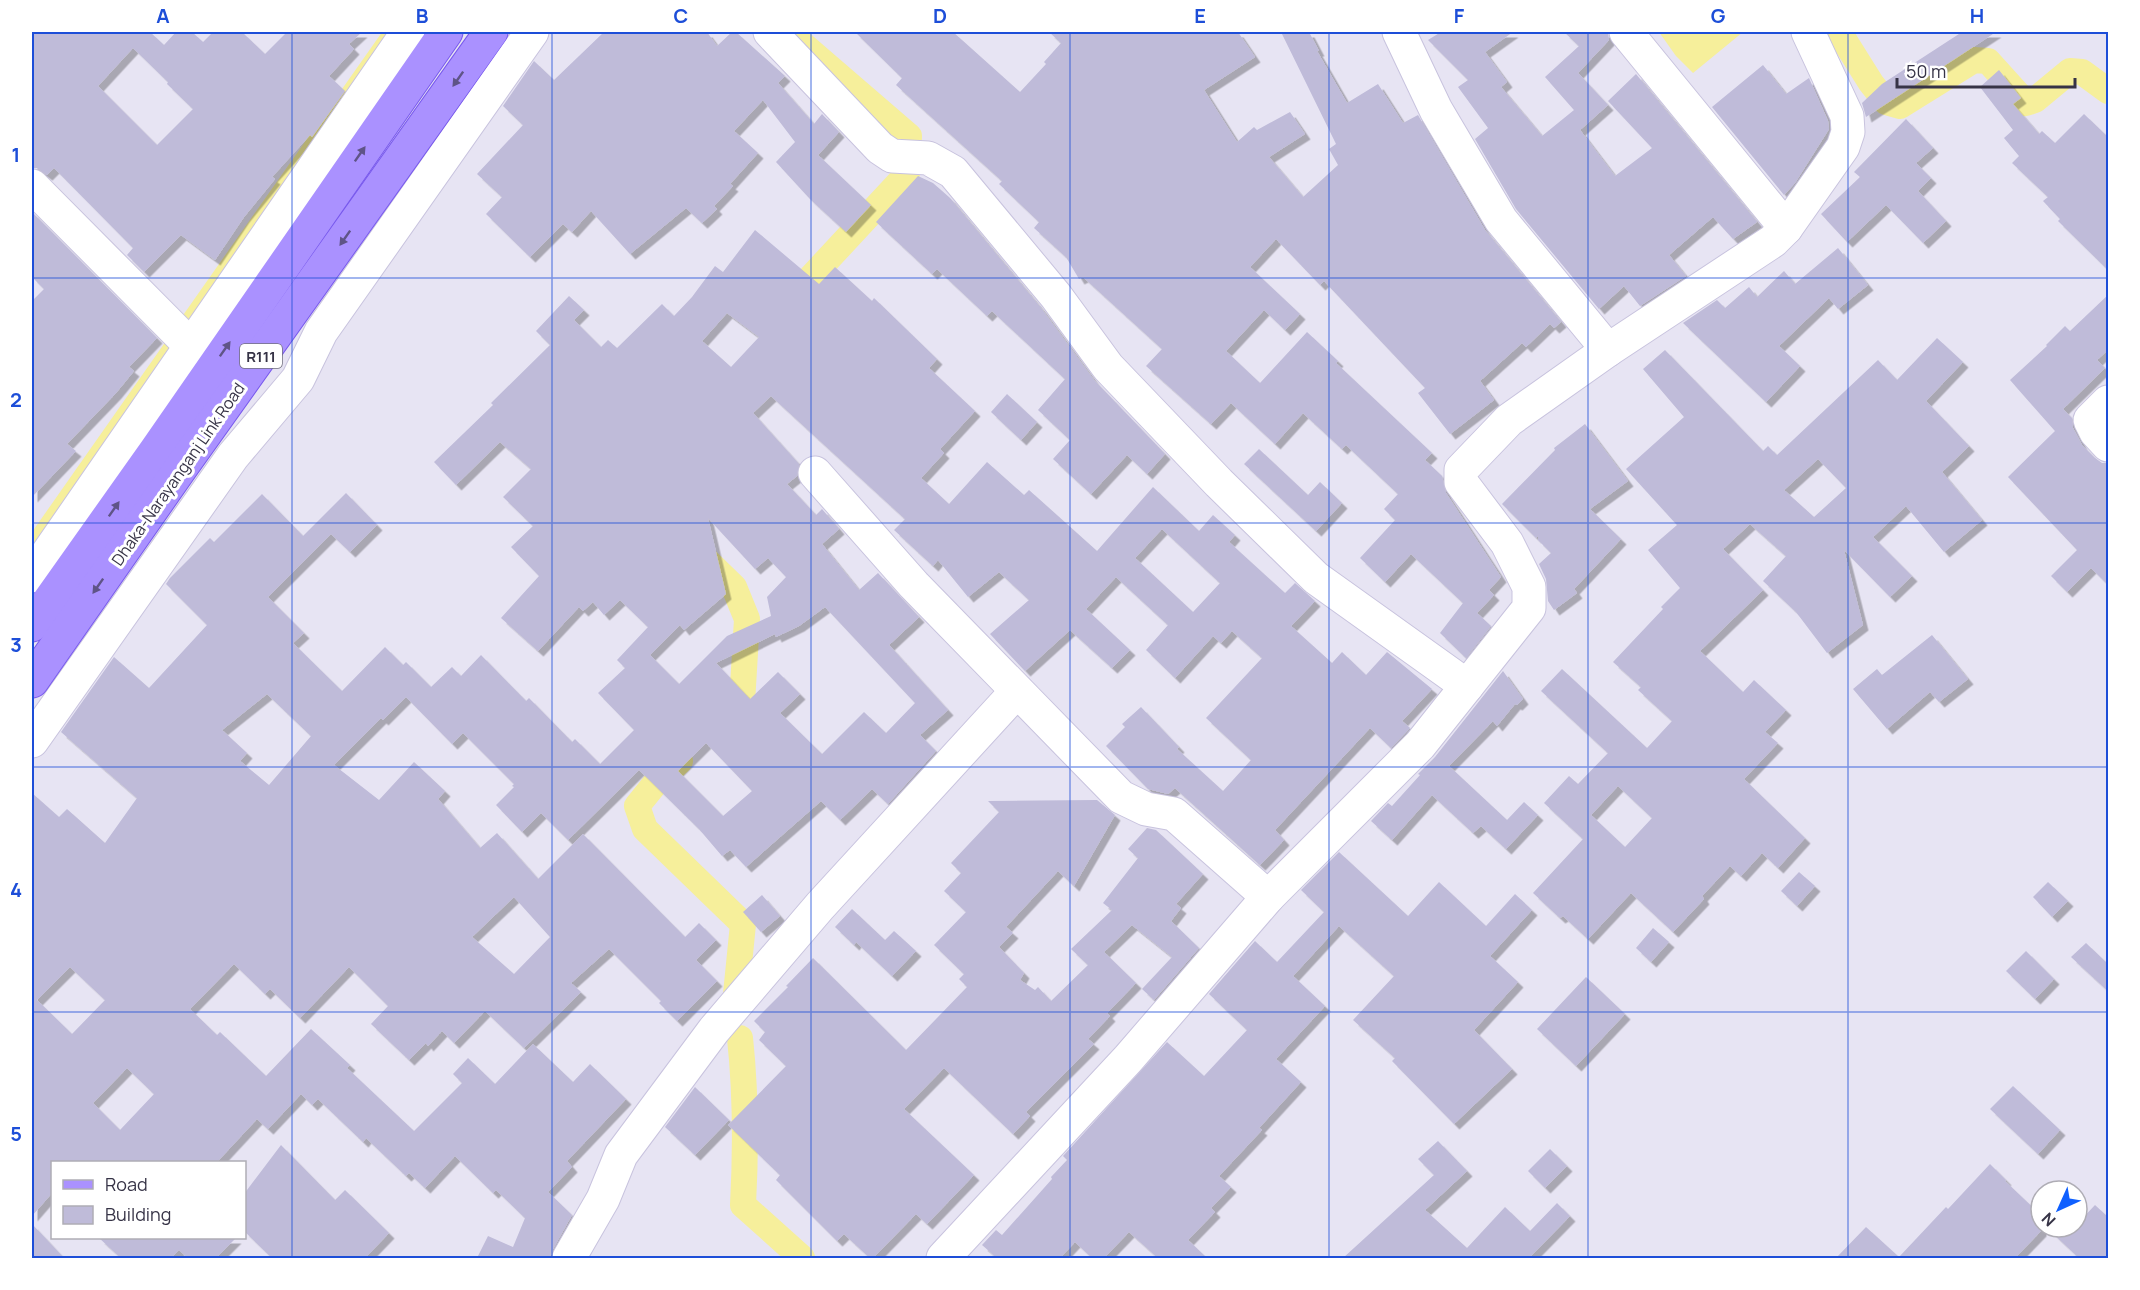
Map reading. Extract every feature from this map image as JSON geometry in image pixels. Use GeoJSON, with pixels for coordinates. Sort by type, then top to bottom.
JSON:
{"type":"FeatureCollection","features":[{"type":"Feature","properties":{"kind":"main road","name":"Dhaka-Narayanganj Link Road"},"geometry":{"type":"LineString","coordinates":[[32,625],[446,32]]}},
{"type":"Feature","properties":{"kind":"main road","name":"Dhaka-Narayanganj Link Road"},"geometry":{"type":"LineString","coordinates":[[32,681],[492,32]]}},
{"type":"Feature","properties":{"kind":"street"},"geometry":{"type":"LineString","coordinates":[[32,576],[408,32]]}},
{"type":"Feature","properties":{"kind":"street"},"geometry":{"type":"LineString","coordinates":[[32,741],[233,456],[298,379],[321,332],[532,32]]}},
{"type":"Feature","properties":{"kind":"street"},"geometry":{"type":"LineString","coordinates":[[771,32],[880,148],[892,156],[928,158],[953,172],[1056,296],[1108,367],[1219,483],[1316,578],[1467,686]]}},
{"type":"Feature","properties":{"kind":"street"},"geometry":{"type":"LineString","coordinates":[[1399,32],[1436,110],[1501,220],[1608,350]]}},
{"type":"Feature","properties":{"kind":"street"},"geometry":{"type":"LineString","coordinates":[[1626,32],[1786,228]]}},
{"type":"Feature","properties":{"kind":"street"},"geometry":{"type":"LineString","coordinates":[[943,1258],[1128,1059],[1268,897],[1420,745],[1529,608],[1529,587],[1507,543],[1461,482],[1461,470],[1509,420],[1608,350],[1773,241],[1786,228],[1844,147],[1848,132],[1847,116],[1808,32]]}},
{"type":"Feature","properties":{"kind":"street"},"geometry":{"type":"LineString","coordinates":[[32,186],[191,345]]}},
{"type":"Feature","properties":{"kind":"street"},"geometry":{"type":"LineString","coordinates":[[2109,402],[2091,420],[2096,432],[2109,445]]}},
{"type":"Feature","properties":{"kind":"street"},"geometry":{"type":"LineString","coordinates":[[815,473],[914,585],[1121,797],[1146,809],[1174,814],[1268,897]]}},
{"type":"Feature","properties":{"kind":"street"},"geometry":{"type":"LineString","coordinates":[[569,1258],[603,1199],[621,1155],[714,1030],[820,906],[1017,691]]}},
{"type":"Feature","properties":{"kind":"shaded area"},"geometry":{"type":"Polygon","coordinates":[[[1659,32],[1743,32],[1693,73],[1676,56],[1659,32]]]}},
{"type":"Feature","properties":{"kind":"building"},"geometry":{"type":"Polygon","coordinates":[[[32,32],[150,32],[164,45],[176,32],[192,32],[203,42],[213,32],[242,32],[265,54],[287,32],[362,32],[349,44],[354,49],[329,76],[345,91],[312,137],[310,135],[272,177],[275,179],[244,217],[215,260],[181,235],[144,272],[127,255],[133,248],[54,168],[47,175],[37,168],[32,168],[32,32]],[[133,48],[98,86],[157,145],[193,109],[167,84],[168,82],[133,48]]]}},
{"type":"Feature","properties":{"kind":"building"},"geometry":{"type":"Polygon","coordinates":[[[604,32],[707,32],[717,46],[732,32],[736,32],[785,76],[778,83],[814,124],[822,114],[839,132],[818,155],[871,205],[846,232],[810,199],[776,162],[795,142],[763,100],[734,131],[758,153],[730,184],[733,186],[714,206],[717,209],[702,223],[686,208],[630,254],[591,211],[572,232],[563,224],[530,257],[486,214],[502,197],[477,174],[523,125],[503,106],[534,61],[554,80],[604,32]]]}},
{"type":"Feature","properties":{"kind":"building"},"geometry":{"type":"Polygon","coordinates":[[[855,32],[953,32],[1020,92],[1046,64],[1044,62],[1061,43],[1049,32],[1238,32],[1255,57],[1204,90],[1237,142],[1254,127],[1257,130],[1290,112],[1305,134],[1269,157],[1303,197],[1338,165],[1329,149],[1336,144],[1281,32],[1309,32],[1319,51],[1317,51],[1347,103],[1378,84],[1403,123],[1418,115],[1485,230],[1561,322],[1554,328],[1550,324],[1526,347],[1522,343],[1480,381],[1494,400],[1450,434],[1418,393],[1425,388],[1324,281],[1320,285],[1276,239],[1250,267],[1300,314],[1285,330],[1264,310],[1226,351],[1260,383],[1307,332],[1338,361],[1336,363],[1432,453],[1425,460],[1442,476],[1446,493],[1501,577],[1489,590],[1494,595],[1477,613],[1491,626],[1466,658],[1440,633],[1463,603],[1411,554],[1385,582],[1360,558],[1395,520],[1384,509],[1398,494],[1346,445],[1342,449],[1303,413],[1275,444],[1231,403],[1211,424],[1146,366],[1162,349],[1083,277],[1079,279],[1066,257],[1034,228],[1039,222],[999,184],[1002,181],[896,85],[902,78],[855,32]]]}},
{"type":"Feature","properties":{"kind":"building"},"geometry":{"type":"Polygon","coordinates":[[[1441,32],[1513,32],[1485,52],[1507,82],[1501,87],[1542,136],[1574,110],[1545,77],[1579,46],[1564,32],[1608,32],[1609,40],[1578,73],[1608,105],[1580,130],[1615,176],[1652,148],[1608,101],[1636,74],[1757,222],[1733,239],[1713,217],[1669,255],[1686,276],[1640,306],[1624,286],[1599,309],[1516,209],[1475,139],[1488,128],[1458,87],[1468,80],[1428,40],[1441,32]]]}},
{"type":"Feature","properties":{"kind":"building"},"geometry":{"type":"Polygon","coordinates":[[[1962,32],[1996,32],[1866,117],[1862,103],[1882,84],[1962,32]]]}},
{"type":"Feature","properties":{"kind":"building"},"geometry":{"type":"Polygon","coordinates":[[[1763,65],[1786,94],[1809,78],[1828,121],[1829,129],[1795,183],[1784,195],[1712,107],[1763,65]]]}},
{"type":"Feature","properties":{"kind":"building"},"geometry":{"type":"Polygon","coordinates":[[[1999,70],[2021,98],[2013,104],[2039,134],[2042,131],[2055,143],[2084,114],[2109,138],[2109,271],[2058,221],[2060,219],[2043,201],[2048,197],[2012,163],[2019,156],[2004,138],[2013,130],[1980,87],[1999,70]]]}},
{"type":"Feature","properties":{"kind":"building"},"geometry":{"type":"Polygon","coordinates":[[[1906,119],[1933,148],[1916,163],[1931,178],[1918,191],[1946,221],[1923,243],[1886,205],[1847,242],[1821,214],[1860,177],[1854,172],[1906,119]]]}},
{"type":"Feature","properties":{"kind":"building"},"geometry":{"type":"Polygon","coordinates":[[[918,176],[933,183],[950,198],[1041,308],[1094,380],[1165,454],[1147,474],[1127,455],[1091,494],[1053,459],[1070,440],[1038,410],[1065,379],[992,311],[987,316],[937,269],[932,274],[876,222],[918,176]]]}},
{"type":"Feature","properties":{"kind":"building"},"geometry":{"type":"Polygon","coordinates":[[[32,212],[157,338],[129,367],[134,371],[116,393],[67,444],[76,451],[32,497],[32,301],[44,289],[32,277],[32,212]]]}},
{"type":"Feature","properties":{"kind":"building"},"geometry":{"type":"Polygon","coordinates":[[[755,230],[819,284],[835,267],[872,301],[874,298],[937,359],[929,368],[975,411],[940,449],[944,453],[921,478],[949,504],[987,462],[1024,495],[1029,490],[1097,551],[1153,487],[1199,531],[1213,515],[1235,535],[1229,542],[1285,593],[1295,583],[1315,601],[1291,626],[1332,663],[1342,652],[1366,675],[1387,652],[1432,689],[1402,721],[1410,728],[1391,748],[1370,728],[1275,830],[1284,840],[1260,865],[1175,788],[1168,794],[1148,789],[1106,746],[1125,727],[1122,724],[1141,707],[1179,747],[1177,749],[1223,791],[1251,760],[1206,718],[1262,658],[1232,631],[1221,643],[1213,636],[1175,678],[1146,650],[1168,625],[1116,577],[1086,609],[1130,650],[1112,668],[1070,630],[1025,671],[990,634],[1029,600],[999,572],[968,597],[938,560],[933,566],[894,530],[905,519],[771,396],[753,413],[799,464],[797,476],[787,484],[816,515],[822,509],[839,529],[822,544],[859,590],[878,573],[919,617],[889,645],[948,710],[920,735],[936,751],[888,804],[872,789],[840,820],[821,801],[746,867],[730,850],[722,856],[699,829],[639,770],[568,840],[541,813],[522,832],[496,805],[514,787],[512,786],[514,784],[463,733],[452,744],[406,697],[383,720],[381,718],[334,765],[379,800],[414,762],[445,791],[438,799],[480,848],[497,833],[538,879],[583,834],[685,937],[699,923],[716,940],[696,960],[717,981],[677,1021],[659,1003],[661,1001],[609,949],[571,983],[581,992],[524,1048],[485,1011],[454,1043],[442,1031],[428,1046],[426,1043],[409,1060],[371,1024],[388,1006],[349,967],[300,1018],[270,989],[265,994],[234,964],[190,1009],[217,1035],[220,1032],[266,1076],[311,1029],[350,1065],[347,1068],[414,1131],[462,1083],[453,1074],[468,1058],[495,1084],[533,1044],[573,1082],[590,1064],[626,1099],[567,1161],[572,1167],[548,1192],[572,1215],[550,1258],[477,1258],[488,1236],[513,1247],[525,1218],[496,1190],[493,1193],[455,1156],[425,1188],[409,1173],[406,1176],[366,1138],[363,1142],[318,1099],[312,1105],[301,1094],[268,1129],[257,1119],[218,1161],[51,1161],[51,1194],[32,1216],[32,793],[59,817],[67,809],[105,843],[137,798],[61,732],[114,657],[149,688],[207,625],[166,584],[170,578],[210,538],[214,542],[262,494],[303,536],[346,493],[377,525],[350,552],[331,534],[268,597],[304,633],[293,643],[342,691],[385,647],[403,665],[406,662],[431,687],[452,667],[461,676],[481,655],[526,701],[529,698],[572,742],[575,739],[600,764],[634,730],[598,693],[625,668],[617,660],[648,627],[620,600],[604,615],[593,602],[583,611],[579,607],[538,651],[501,618],[539,576],[511,547],[533,526],[503,497],[531,469],[500,442],[456,485],[434,462],[550,345],[536,331],[569,296],[584,310],[574,320],[601,347],[608,340],[617,348],[662,304],[674,316],[692,297],[715,266],[723,272],[755,230]],[[727,313],[702,341],[731,367],[759,337],[727,313]],[[708,518],[726,594],[684,630],[680,625],[650,655],[679,684],[727,636],[771,616],[767,597],[786,577],[768,558],[755,569],[708,518]],[[1162,529],[1135,558],[1193,612],[1220,583],[1162,529]],[[825,607],[799,626],[776,637],[775,634],[716,663],[750,699],[778,672],[800,694],[780,713],[822,754],[864,712],[886,733],[915,703],[825,607]],[[267,694],[222,730],[247,753],[240,761],[269,785],[311,736],[267,694]],[[706,743],[678,771],[723,816],[752,791],[706,743]],[[514,897],[472,937],[514,974],[550,937],[514,897]],[[70,967],[37,1000],[72,1034],[105,1000],[70,967]],[[127,1068],[93,1103],[120,1130],[154,1094],[127,1068]]]}},
{"type":"Feature","properties":{"kind":"building"},"geometry":{"type":"Polygon","coordinates":[[[1838,248],[1868,285],[1838,309],[1829,298],[1779,346],[1800,366],[1766,402],[1683,323],[1717,300],[1725,308],[1749,287],[1757,297],[1784,271],[1795,284],[1838,248]]]}},
{"type":"Feature","properties":{"kind":"building"},"geometry":{"type":"Polygon","coordinates":[[[2109,294],[2109,349],[2097,360],[2105,368],[2063,409],[2072,418],[2073,428],[2082,445],[2102,463],[2109,463],[2109,586],[2091,568],[2067,592],[2051,576],[2077,550],[2008,477],[2055,431],[2010,380],[2065,326],[2070,331],[2109,294]]]}},
{"type":"Feature","properties":{"kind":"building"},"geometry":{"type":"Polygon","coordinates":[[[1937,338],[1963,362],[1926,401],[1969,446],[1942,472],[1982,520],[1944,552],[1906,506],[1873,537],[1912,576],[1890,597],[1844,550],[1863,625],[1827,653],[1796,612],[1763,581],[1786,556],[1750,524],[1723,549],[1763,590],[1700,651],[1743,692],[1754,680],[1786,710],[1765,732],[1778,743],[1744,779],[1805,838],[1778,868],[1762,853],[1741,876],[1730,866],[1702,896],[1704,899],[1673,932],[1631,893],[1588,939],[1563,916],[1560,918],[1533,893],[1583,839],[1544,803],[1569,776],[1578,784],[1608,753],[1541,691],[1562,669],[1647,748],[1672,721],[1638,690],[1641,687],[1613,662],[1680,588],[1648,550],[1677,525],[1626,469],[1684,417],[1643,369],[1665,350],[1763,451],[1768,446],[1777,455],[1878,360],[1897,380],[1937,338]],[[1818,459],[1784,490],[1814,517],[1846,488],[1818,459]],[[1618,786],[1591,815],[1625,847],[1652,818],[1618,786]]]}},
{"type":"Feature","properties":{"kind":"building"},"geometry":{"type":"Polygon","coordinates":[[[1007,394],[1037,422],[1021,440],[991,412],[1007,394]]]}},
{"type":"Feature","properties":{"kind":"building"},"geometry":{"type":"Polygon","coordinates":[[[1585,424],[1628,481],[1590,509],[1621,539],[1574,589],[1577,593],[1554,610],[1548,601],[1546,579],[1539,564],[1551,553],[1538,540],[1538,536],[1536,538],[1502,504],[1555,450],[1554,448],[1585,424]]]}},
{"type":"Feature","properties":{"kind":"building"},"geometry":{"type":"Polygon","coordinates":[[[1259,449],[1308,495],[1320,482],[1342,503],[1316,531],[1244,464],[1259,449]]]}},
{"type":"Feature","properties":{"kind":"building"},"geometry":{"type":"Polygon","coordinates":[[[1932,635],[1968,679],[1939,702],[1930,692],[1887,729],[1853,689],[1877,669],[1882,675],[1932,635]]]}},
{"type":"Feature","properties":{"kind":"building"},"geometry":{"type":"Polygon","coordinates":[[[1503,671],[1523,699],[1517,705],[1515,704],[1497,726],[1493,721],[1449,766],[1507,820],[1524,802],[1538,815],[1506,849],[1481,826],[1473,833],[1432,795],[1392,840],[1371,821],[1388,803],[1392,806],[1420,775],[1418,774],[1435,757],[1503,671]]]}},
{"type":"Feature","properties":{"kind":"building"},"geometry":{"type":"Polygon","coordinates":[[[1097,800],[1115,815],[1074,886],[1058,871],[1006,927],[1013,933],[999,947],[1024,973],[1020,980],[1035,990],[1038,987],[1051,1001],[1088,965],[1071,949],[1112,910],[1103,903],[1138,858],[1128,849],[1147,828],[1156,830],[1203,874],[1176,904],[1181,908],[1171,921],[1199,948],[1154,1000],[1142,989],[1172,957],[1132,925],[1104,952],[1136,983],[1107,1013],[1110,1016],[1088,1039],[1094,1044],[1026,1112],[1030,1116],[1013,1134],[944,1068],[904,1109],[974,1175],[927,1224],[916,1214],[873,1258],[870,1258],[844,1234],[837,1241],[776,1180],[780,1175],[728,1125],[786,1066],[759,1040],[765,1032],[754,1021],[813,958],[906,1050],[967,987],[959,979],[964,974],[934,945],[966,912],[944,891],[961,873],[951,863],[999,812],[988,801],[1097,800]]]}},
{"type":"Feature","properties":{"kind":"building"},"geometry":{"type":"Polygon","coordinates":[[[1339,852],[1408,916],[1439,882],[1486,926],[1515,894],[1532,910],[1490,956],[1518,982],[1474,1030],[1512,1069],[1454,1124],[1392,1061],[1395,1058],[1353,1020],[1394,976],[1339,926],[1293,976],[1325,1006],[1276,1059],[1301,1082],[1259,1128],[1262,1130],[1219,1176],[1231,1187],[1211,1208],[1215,1212],[1188,1240],[1207,1258],[1158,1258],[1129,1232],[1104,1258],[1092,1258],[1075,1242],[1060,1258],[997,1258],[982,1245],[996,1230],[1002,1235],[1067,1160],[1063,1156],[1167,1042],[1204,1076],[1247,1030],[1209,994],[1255,941],[1277,962],[1324,912],[1301,890],[1339,852]]]}},
{"type":"Feature","properties":{"kind":"building"},"geometry":{"type":"Polygon","coordinates":[[[1799,872],[1815,886],[1797,906],[1781,891],[1799,872]]]}},
{"type":"Feature","properties":{"kind":"building"},"geometry":{"type":"Polygon","coordinates":[[[2048,882],[2068,901],[2052,917],[2033,897],[2048,882]]]}},
{"type":"Feature","properties":{"kind":"building"},"geometry":{"type":"Polygon","coordinates":[[[762,895],[780,916],[761,932],[743,912],[762,895]]]}},
{"type":"Feature","properties":{"kind":"building"},"geometry":{"type":"Polygon","coordinates":[[[852,909],[885,940],[894,931],[916,951],[892,976],[856,942],[854,945],[835,927],[852,909]]]}},
{"type":"Feature","properties":{"kind":"building"},"geometry":{"type":"Polygon","coordinates":[[[1653,928],[1669,942],[1651,962],[1636,948],[1653,928]]]}},
{"type":"Feature","properties":{"kind":"building"},"geometry":{"type":"Polygon","coordinates":[[[2086,943],[2109,965],[2109,992],[2071,957],[2086,943]]]}},
{"type":"Feature","properties":{"kind":"building"},"geometry":{"type":"Polygon","coordinates":[[[2026,951],[2054,979],[2035,999],[2006,971],[2026,951]]]}},
{"type":"Feature","properties":{"kind":"building"},"geometry":{"type":"Polygon","coordinates":[[[1586,977],[1625,1014],[1576,1066],[1537,1029],[1586,977]]]}},
{"type":"Feature","properties":{"kind":"building"},"geometry":{"type":"Polygon","coordinates":[[[2013,1086],[2060,1130],[2038,1154],[1990,1109],[2013,1086]]]}},
{"type":"Feature","properties":{"kind":"building"},"geometry":{"type":"Polygon","coordinates":[[[695,1087],[729,1120],[695,1155],[665,1127],[695,1087]]]}},
{"type":"Feature","properties":{"kind":"building"},"geometry":{"type":"Polygon","coordinates":[[[1438,1141],[1467,1171],[1425,1210],[1467,1248],[1505,1207],[1530,1231],[1557,1203],[1570,1216],[1529,1258],[1343,1258],[1434,1175],[1418,1159],[1438,1141]]]}},
{"type":"Feature","properties":{"kind":"building"},"geometry":{"type":"Polygon","coordinates":[[[281,1145],[335,1200],[345,1190],[389,1233],[365,1258],[272,1258],[246,1233],[246,1191],[281,1145]]]}},
{"type":"Feature","properties":{"kind":"building"},"geometry":{"type":"Polygon","coordinates":[[[1550,1149],[1567,1166],[1545,1188],[1528,1171],[1550,1149]]]}},
{"type":"Feature","properties":{"kind":"building"},"geometry":{"type":"Polygon","coordinates":[[[1990,1164],[2029,1204],[2029,1239],[2033,1239],[2015,1258],[1836,1258],[1866,1227],[1899,1257],[1946,1207],[1948,1209],[1990,1164]]]}},
{"type":"Feature","properties":{"kind":"building"},"geometry":{"type":"Polygon","coordinates":[[[2095,1205],[2109,1218],[2109,1258],[2079,1258],[2059,1239],[2089,1239],[2089,1211],[2095,1205]]]}},
{"type":"Feature","properties":{"kind":"building"},"geometry":{"type":"Polygon","coordinates":[[[32,1224],[64,1258],[32,1258],[32,1224]]]}},
{"type":"Feature","properties":{"kind":"building"},"geometry":{"type":"Polygon","coordinates":[[[100,1239],[235,1239],[216,1258],[188,1258],[179,1250],[171,1258],[121,1258],[100,1239]]]}},
{"type":"Feature","properties":{"kind":"waterway"},"geometry":{"type":"LineString","coordinates":[[181,325],[387,32]]}},
{"type":"Feature","properties":{"kind":"waterway"},"geometry":{"type":"LineString","coordinates":[[1839,32],[1871,83],[1886,102],[1900,106],[1974,60],[1988,61],[2026,103],[2035,100],[2070,71],[2082,72],[2108,91]]}},
{"type":"Feature","properties":{"kind":"waterway"},"geometry":{"type":"LineString","coordinates":[[789,301],[907,174],[909,136],[793,36]]}},
{"type":"Feature","properties":{"kind":"waterway"},"geometry":{"type":"LineString","coordinates":[[32,539],[173,338]]}},
{"type":"Feature","properties":{"kind":"waterway"},"geometry":{"type":"LineString","coordinates":[[697,551],[734,587],[747,619],[742,703],[727,718]]}},
{"type":"Feature","properties":{"kind":"waterway"},"geometry":{"type":"LineString","coordinates":[[680,761],[654,785],[637,806],[645,829],[743,924],[736,994]]}},
{"type":"Feature","properties":{"kind":"waterway"},"geometry":{"type":"LineString","coordinates":[[740,1038],[745,1122],[743,1205],[802,1258]]}}]}
